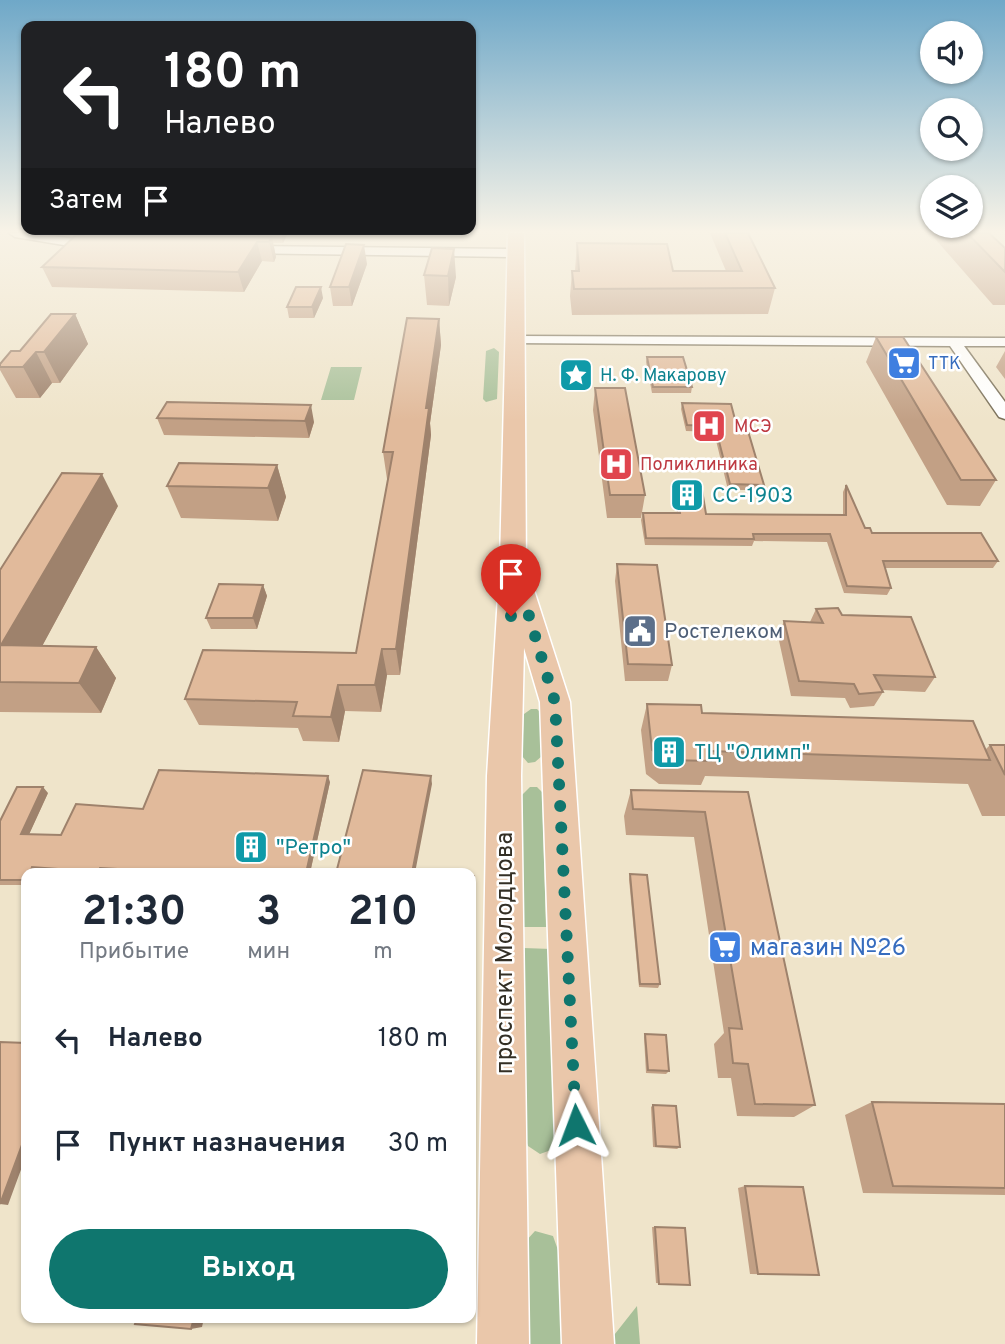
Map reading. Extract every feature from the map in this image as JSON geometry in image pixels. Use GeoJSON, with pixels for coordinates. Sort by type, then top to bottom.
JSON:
{"type":"FeatureCollection","features":[{"type":"Feature","properties":{"kind":"main road","name":"проспект Молодцова"},"geometry":{"type":"LineString","coordinates":[[503,1344],[504,776],[513,563],[516,296]]}},
{"type":"Feature","properties":{"kind":"main road","name":"проспект Молодцова"},"geometry":{"type":"LineString","coordinates":[[513,563],[555,702],[588,1344]]}},
{"type":"Feature","properties":{"kind":"street"},"geometry":{"type":"LineString","coordinates":[[516,340],[1005,342]]}},
{"type":"Feature","properties":{"kind":"street"},"geometry":{"type":"LineString","coordinates":[[954,342],[1005,414]]}},
{"type":"Feature","properties":{"kind":"green space"},"geometry":{"type":"Polygon","coordinates":[[[494,348],[499,352],[497,399],[486,402],[483,399],[486,351],[494,348]]]}},
{"type":"Feature","properties":{"kind":"green space"},"geometry":{"type":"Polygon","coordinates":[[[331,367],[362,367],[354,400],[321,400],[331,367]]]}},
{"type":"Feature","properties":{"kind":"green space"},"geometry":{"type":"Polygon","coordinates":[[[531,709],[537,709],[542,714],[542,756],[535,762],[528,763],[522,756],[524,714],[531,709]]]}},
{"type":"Feature","properties":{"kind":"green space"},"geometry":{"type":"Polygon","coordinates":[[[530,787],[537,787],[542,792],[546,927],[523,927],[522,795],[530,787]]]}},
{"type":"Feature","properties":{"kind":"green space"},"geometry":{"type":"Polygon","coordinates":[[[523,948],[552,949],[557,1136],[551,1150],[540,1154],[528,1146],[525,1138],[523,948]]]}},
{"type":"Feature","properties":{"kind":"green space"},"geometry":{"type":"Polygon","coordinates":[[[535,1231],[553,1236],[559,1253],[562,1344],[524,1344],[525,1242],[535,1231]]]}},
{"type":"Feature","properties":{"kind":"green space"},"geometry":{"type":"Polygon","coordinates":[[[637,1306],[640,1344],[607,1344],[637,1306]]]}},
{"type":"Feature","properties":{"kind":"building"},"geometry":{"type":"Polygon","coordinates":[[[292,296],[317,296],[312,307],[287,307],[292,296]]]}},
{"type":"Feature","properties":{"kind":"building"},"geometry":{"type":"Polygon","coordinates":[[[51,314],[75,314],[44,352],[36,352],[23,367],[0,367],[11,351],[20,351],[51,314]]]}},
{"type":"Feature","properties":{"kind":"building"},"geometry":{"type":"Polygon","coordinates":[[[407,318],[439,319],[396,649],[382,649],[375,685],[338,685],[331,717],[293,716],[297,702],[185,699],[203,650],[356,653],[393,452],[383,452],[407,318]]]}},
{"type":"Feature","properties":{"kind":"building"},"geometry":{"type":"Polygon","coordinates":[[[876,337],[903,337],[996,480],[961,480],[876,337]]]}},
{"type":"Feature","properties":{"kind":"building"},"geometry":{"type":"Polygon","coordinates":[[[647,357],[683,357],[692,387],[653,387],[647,357]]]}},
{"type":"Feature","properties":{"kind":"building","name":"Поликлиника"},"geometry":{"type":"Polygon","coordinates":[[[595,388],[625,388],[645,495],[610,495],[595,388]]]}},
{"type":"Feature","properties":{"kind":"building"},"geometry":{"type":"Polygon","coordinates":[[[167,402],[311,405],[305,421],[157,418],[167,402]]]}},
{"type":"Feature","properties":{"kind":"building"},"geometry":{"type":"Polygon","coordinates":[[[682,403],[731,404],[738,431],[748,431],[764,485],[730,484],[715,426],[687,425],[682,403]]]}},
{"type":"Feature","properties":{"kind":"building"},"geometry":{"type":"Polygon","coordinates":[[[179,463],[277,465],[268,488],[167,486],[179,463]]]}},
{"type":"Feature","properties":{"kind":"building"},"geometry":{"type":"Polygon","coordinates":[[[62,473],[102,474],[1,645],[96,647],[79,683],[0,682],[0,570],[62,473]]]}},
{"type":"Feature","properties":{"kind":"building"},"geometry":{"type":"Polygon","coordinates":[[[676,483],[701,484],[706,514],[846,515],[846,485],[865,528],[870,528],[872,533],[981,533],[998,561],[883,561],[891,588],[847,586],[830,534],[753,534],[754,539],[646,538],[643,513],[680,513],[676,483]]]}},
{"type":"Feature","properties":{"kind":"building","name":"Ростелеком"},"geometry":{"type":"Polygon","coordinates":[[[617,564],[657,565],[672,665],[628,664],[617,564]]]}},
{"type":"Feature","properties":{"kind":"building"},"geometry":{"type":"Polygon","coordinates":[[[219,584],[263,585],[253,618],[206,618],[219,584]]]}},
{"type":"Feature","properties":{"kind":"building"},"geometry":{"type":"Polygon","coordinates":[[[838,608],[842,615],[911,617],[935,677],[874,675],[883,692],[859,694],[854,684],[799,681],[784,621],[823,623],[816,609],[838,608]]]}},
{"type":"Feature","properties":{"kind":"building"},"geometry":{"type":"Polygon","coordinates":[[[647,704],[701,705],[702,713],[973,721],[990,760],[709,751],[711,761],[667,760],[652,750],[647,704]]]}},
{"type":"Feature","properties":{"kind":"building"},"geometry":{"type":"Polygon","coordinates":[[[990,745],[1005,745],[1005,775],[990,745]]]}},
{"type":"Feature","properties":{"kind":"building"},"geometry":{"type":"Polygon","coordinates":[[[159,770],[328,776],[307,868],[32,867],[21,868],[21,880],[0,880],[0,821],[17,787],[43,787],[21,834],[61,835],[76,804],[143,809],[159,770]]]}},
{"type":"Feature","properties":{"kind":"building"},"geometry":{"type":"Polygon","coordinates":[[[363,770],[431,776],[413,868],[337,868],[363,770]]]}},
{"type":"Feature","properties":{"kind":"building"},"geometry":{"type":"Polygon","coordinates":[[[631,790],[748,792],[815,1105],[755,1104],[748,1064],[733,1063],[729,1028],[742,1029],[705,812],[633,809],[631,790]]]}},
{"type":"Feature","properties":{"kind":"building"},"geometry":{"type":"Polygon","coordinates":[[[630,874],[647,875],[660,984],[640,984],[630,874]]]}},
{"type":"Feature","properties":{"kind":"building"},"geometry":{"type":"Polygon","coordinates":[[[645,1034],[666,1035],[669,1071],[648,1070],[645,1034]]]}},
{"type":"Feature","properties":{"kind":"building"},"geometry":{"type":"Polygon","coordinates":[[[0,1042],[21,1043],[21,1147],[0,1204],[0,1042]]]}},
{"type":"Feature","properties":{"kind":"building"},"geometry":{"type":"Polygon","coordinates":[[[872,1102],[1005,1104],[1005,1188],[893,1186],[872,1102]]]}},
{"type":"Feature","properties":{"kind":"building"},"geometry":{"type":"Polygon","coordinates":[[[653,1105],[676,1106],[680,1147],[656,1146],[653,1105]]]}},
{"type":"Feature","properties":{"kind":"building"},"geometry":{"type":"Polygon","coordinates":[[[745,1186],[803,1187],[819,1275],[758,1274],[745,1186]]]}},
{"type":"Feature","properties":{"kind":"building"},"geometry":{"type":"Polygon","coordinates":[[[655,1227],[685,1228],[690,1285],[659,1284],[655,1227]]]}},
{"type":"Feature","properties":{"kind":"building"},"geometry":{"type":"Polygon","coordinates":[[[135,1323],[193,1323],[191,1329],[135,1323]]]}},
{"type":"Feature","properties":{"kind":"place","name":"ТТК"},"geometry":{"type":"Point","coordinates":[904,363]}},
{"type":"Feature","properties":{"kind":"place","name":"Н. Ф. Макарову"},"geometry":{"type":"Point","coordinates":[576,375]}},
{"type":"Feature","properties":{"kind":"place","name":"МСЭ"},"geometry":{"type":"Point","coordinates":[709,426]}},
{"type":"Feature","properties":{"kind":"place","name":"Поликлиника"},"geometry":{"type":"Point","coordinates":[616,464]}},
{"type":"Feature","properties":{"kind":"place","name":"СС-1903"},"geometry":{"type":"Point","coordinates":[687,495]}},
{"type":"Feature","properties":{"kind":"place","name":"Ростелеком"},"geometry":{"type":"Point","coordinates":[640,631]}},
{"type":"Feature","properties":{"kind":"place","name":"ТЦ \"Олимп\""},"geometry":{"type":"Point","coordinates":[669,752]}},
{"type":"Feature","properties":{"kind":"place","name":"\"Ретро\""},"geometry":{"type":"Point","coordinates":[251,847]}},
{"type":"Feature","properties":{"kind":"place","name":"магазин №26"},"geometry":{"type":"Point","coordinates":[725,947]}},
{"type":"Feature","properties":{"kind":"route"},"geometry":{"type":"LineString","coordinates":[[511,616],[513,563],[555,702],[576,1125]]}}]}
